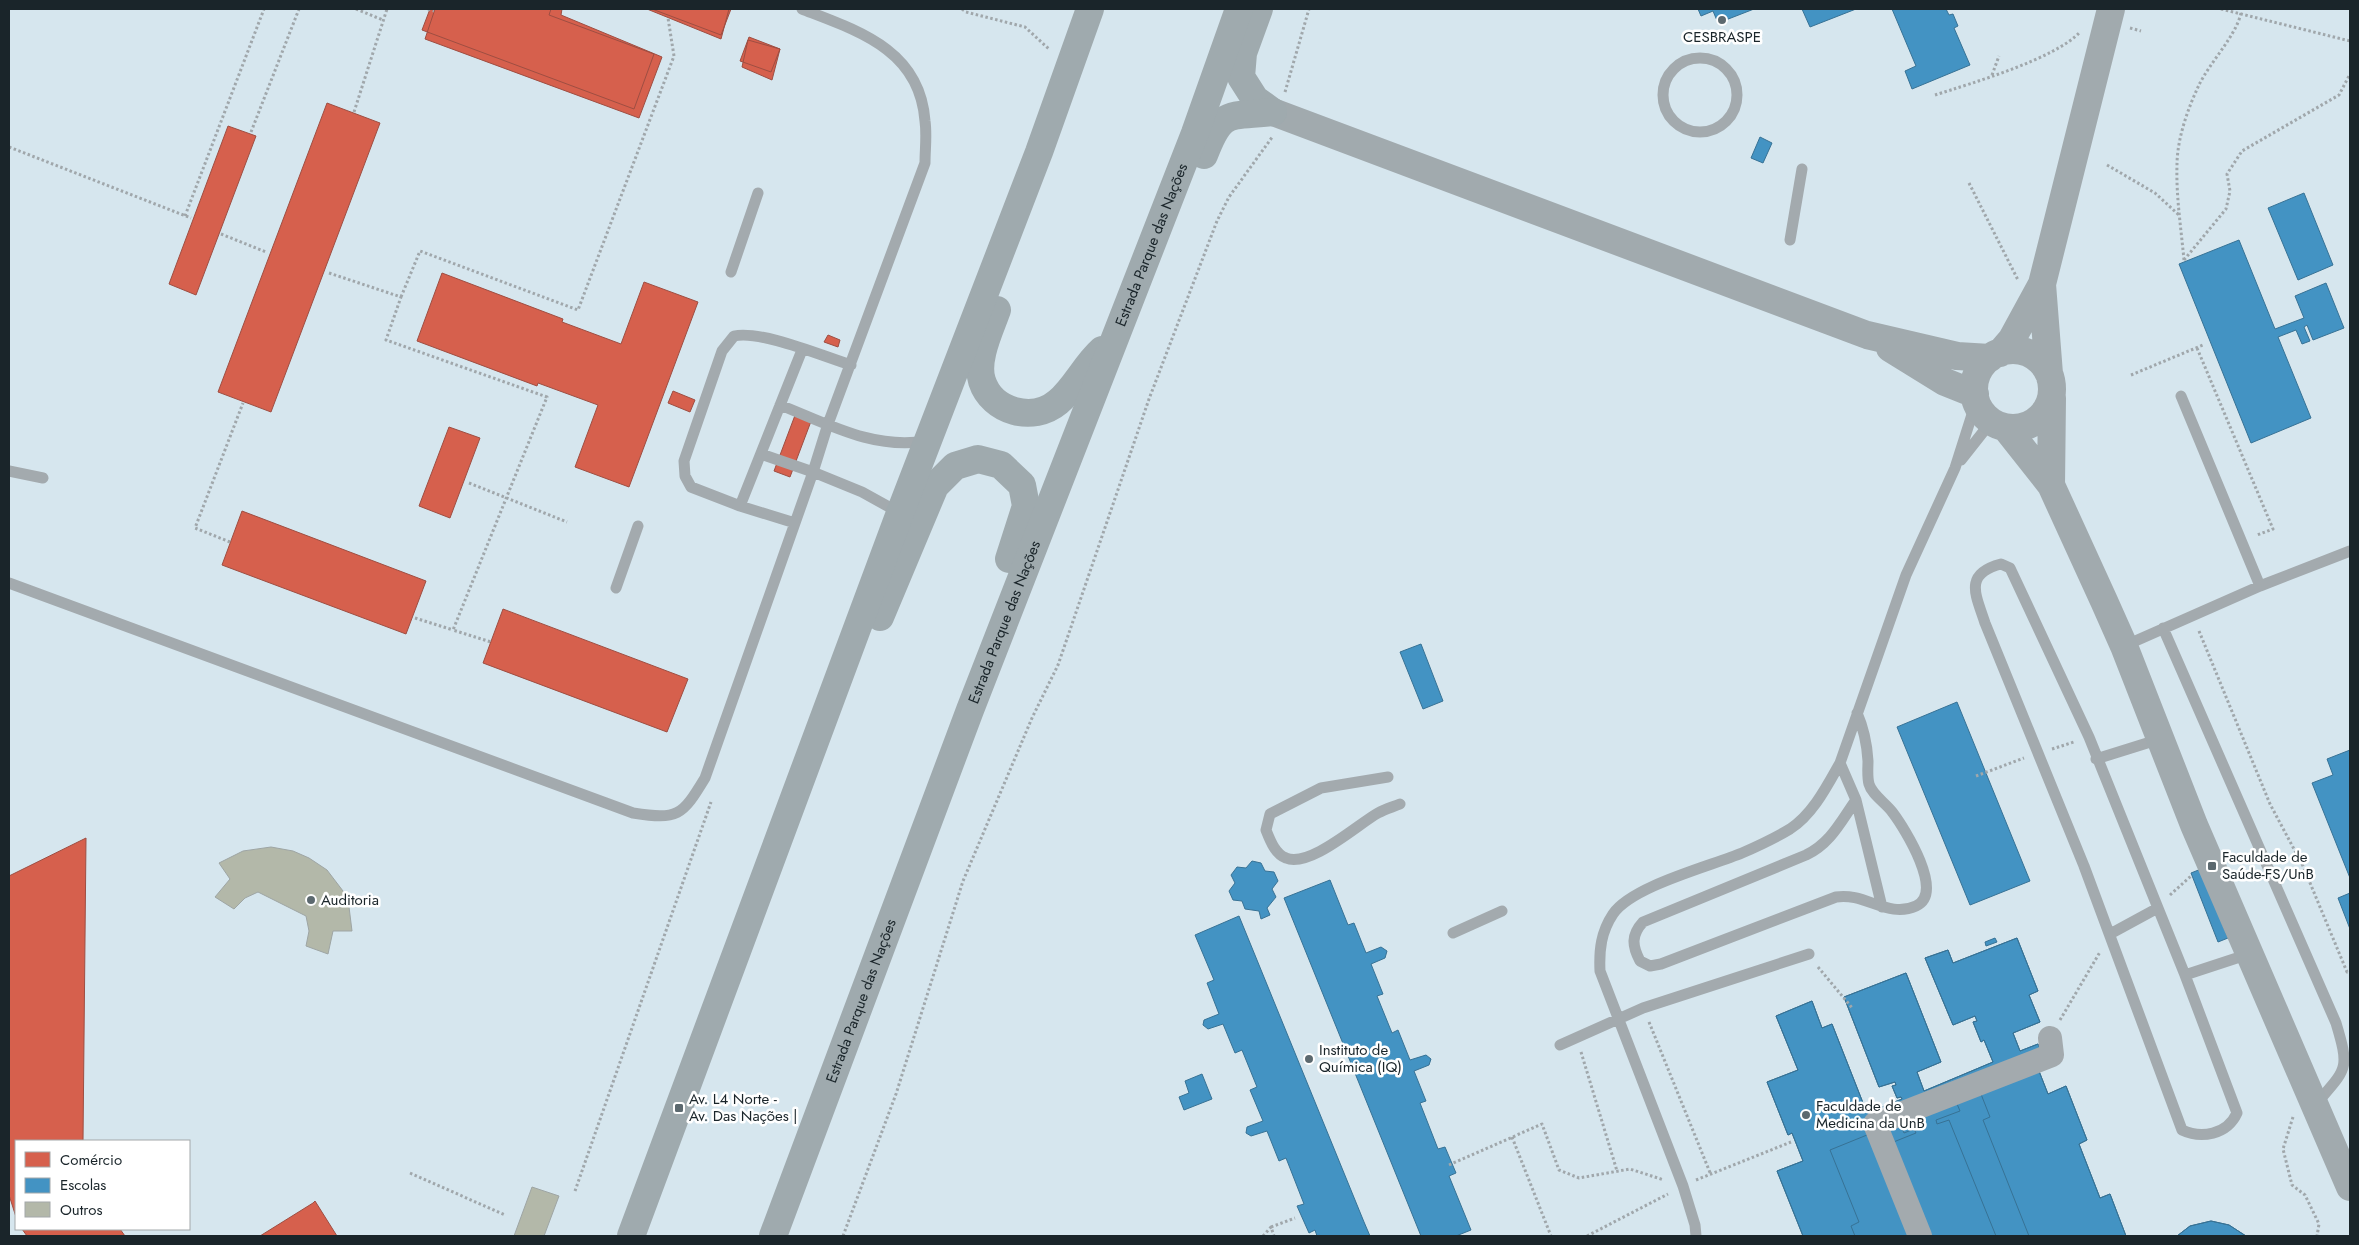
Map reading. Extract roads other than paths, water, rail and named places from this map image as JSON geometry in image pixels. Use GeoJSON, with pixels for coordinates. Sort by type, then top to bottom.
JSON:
{"type":"FeatureCollection","features":[{"type":"Feature","properties":{"kind":"highway"},"geometry":{"type":"LineString","coordinates":[[631,1236],[900,513],[1039,152],[1090,9]]}},
{"type":"Feature","properties":{"kind":"highway","name":"Estrada Parque das Nações"},"geometry":{"type":"LineString","coordinates":[[777,1230],[970,710],[1188,150],[1239,9]]}},
{"type":"Feature","properties":{"kind":"highway"},"geometry":{"type":"LineString","coordinates":[[1259,9],[1243,52],[1241,78],[1256,99],[1277,115]]}},
{"type":"Feature","properties":{"kind":"highway"},"geometry":{"type":"LineString","coordinates":[[1039,152],[1042,176],[1037,199],[988,334],[982,362],[982,380],[992,399],[1010,410],[1034,414],[1057,403],[1087,364],[1138,322],[1149,300],[1207,146],[1218,123],[1230,115],[1277,115]]}},
{"type":"Feature","properties":{"kind":"highway"},"geometry":{"type":"LineString","coordinates":[[837,685],[876,628],[935,486],[955,466],[978,459],[1001,465],[1022,485],[1026,506],[985,629],[970,710]]}},
{"type":"Feature","properties":{"kind":"street"},"geometry":{"type":"LineString","coordinates":[[2109,15],[2037,295],[2012,340],[1981,368],[1976,381],[1987,411],[2051,485],[2124,646],[2194,825],[2249,954],[2304,1110],[2350,1187]]}},
{"type":"Feature","properties":{"kind":"street"},"geometry":{"type":"LineString","coordinates":[[1277,115],[1867,335],[1957,356],[1995,356],[2010,351],[2029,354],[2037,359],[2050,386],[2042,416],[2026,427],[1987,411],[1945,382],[1867,335]]}},
{"type":"Feature","properties":{"kind":"street"},"geometry":{"type":"LineString","coordinates":[[2037,295],[2050,386],[2051,485]]}},
{"type":"Feature","properties":{"kind":"street"},"geometry":{"type":"LineString","coordinates":[[1920,1236],[1876,1124],[2052,1055],[2050,1038]]}},
{"type":"Feature","properties":{"kind":"lane"},"geometry":{"type":"LineString","coordinates":[[9,583],[633,813],[661,818],[688,806],[705,778],[813,472],[828,424],[925,163],[926,119],[915,81],[891,50],[850,28],[802,9]]}},
{"type":"Feature","properties":{"kind":"lane"},"geometry":{"type":"LineString","coordinates":[[1693,59],[1711,60],[1722,65],[1731,74],[1736,85],[1737,97],[1734,109],[1728,119],[1719,127],[1708,131],[1696,132],[1674,121],[1667,111],[1664,100],[1664,87],[1668,76],[1676,67],[1693,59]]}},
{"type":"Feature","properties":{"kind":"lane"},"geometry":{"type":"LineString","coordinates":[[1790,240],[1802,169]]}},
{"type":"Feature","properties":{"kind":"lane"},"geometry":{"type":"LineString","coordinates":[[731,272],[758,193]]}},
{"type":"Feature","properties":{"kind":"lane"},"geometry":{"type":"LineString","coordinates":[[795,523],[740,506],[691,487],[685,476],[684,461],[722,351],[734,336],[743,334],[851,365]]}},
{"type":"Feature","properties":{"kind":"lane"},"geometry":{"type":"LineString","coordinates":[[740,506],[802,350]]}},
{"type":"Feature","properties":{"kind":"lane"},"geometry":{"type":"LineString","coordinates":[[2181,396],[2260,586]]}},
{"type":"Feature","properties":{"kind":"lane"},"geometry":{"type":"LineString","coordinates":[[780,405],[849,433],[882,442],[905,445],[928,441]]}},
{"type":"Feature","properties":{"kind":"lane"},"geometry":{"type":"LineString","coordinates":[[1696,1236],[1695,1225],[1683,1186],[1600,971],[1599,949],[1614,912],[1630,899],[1656,885],[1744,852],[1791,828],[1815,804],[1840,763],[1906,575],[1955,468],[1987,411]]}},
{"type":"Feature","properties":{"kind":"lane"},"geometry":{"type":"LineString","coordinates":[[1955,468],[1987,411]]}},
{"type":"Feature","properties":{"kind":"lane"},"geometry":{"type":"LineString","coordinates":[[761,454],[862,492],[900,513]]}},
{"type":"Feature","properties":{"kind":"lane"},"geometry":{"type":"LineString","coordinates":[[9,471],[43,478]]}},
{"type":"Feature","properties":{"kind":"lane"},"geometry":{"type":"LineString","coordinates":[[616,588],[638,526]]}},
{"type":"Feature","properties":{"kind":"lane"},"geometry":{"type":"LineString","coordinates":[[2124,646],[2260,586],[2350,551]]}},
{"type":"Feature","properties":{"kind":"lane"},"geometry":{"type":"LineString","coordinates":[[2002,564],[2010,568],[2088,737],[2096,759],[2185,975],[2236,1113],[2233,1121],[2215,1133],[2200,1135],[2182,1130],[2110,934],[1985,623],[1974,587],[1976,579],[1991,567],[2002,564]]}},
{"type":"Feature","properties":{"kind":"lane"},"geometry":{"type":"LineString","coordinates":[[2163,628],[2336,1023],[2345,1054],[2345,1062],[2340,1076],[2304,1110]]}},
{"type":"Feature","properties":{"kind":"lane"},"geometry":{"type":"LineString","coordinates":[[1856,800],[1836,831],[1816,850],[1643,922],[1634,936],[1635,952],[1644,964],[1650,966],[1661,964],[1844,896],[1862,898],[1892,910],[1915,907],[1925,898],[1928,887],[1926,875],[1908,837],[1892,812],[1869,784],[1866,741],[1857,713]]}},
{"type":"Feature","properties":{"kind":"lane"},"geometry":{"type":"LineString","coordinates":[[2096,759],[2160,739]]}},
{"type":"Feature","properties":{"kind":"lane"},"geometry":{"type":"LineString","coordinates":[[1840,763],[1856,800],[1882,907]]}},
{"type":"Feature","properties":{"kind":"lane"},"geometry":{"type":"LineString","coordinates":[[1388,777],[1321,788],[1276,810],[1267,821],[1266,830],[1280,854],[1288,859],[1297,859],[1332,844],[1379,812],[1400,804]]}},
{"type":"Feature","properties":{"kind":"lane"},"geometry":{"type":"LineString","coordinates":[[2110,934],[2156,908]]}},
{"type":"Feature","properties":{"kind":"lane"},"geometry":{"type":"LineString","coordinates":[[1453,933],[1502,911]]}},
{"type":"Feature","properties":{"kind":"lane"},"geometry":{"type":"LineString","coordinates":[[1560,1045],[1643,1008],[1809,954]]}},
{"type":"Feature","properties":{"kind":"lane"},"geometry":{"type":"LineString","coordinates":[[2185,975],[2249,954]]}},
{"type":"Feature","properties":{"kind":"place","name":"CESBRASPE"},"geometry":{"type":"Point","coordinates":[1722,20]}},
{"type":"Feature","properties":{"kind":"place","name":"Faculdade de Saúde-FS/UnB"},"geometry":{"type":"Point","coordinates":[2212,866]}},
{"type":"Feature","properties":{"kind":"place","name":"Auditoria"},"geometry":{"type":"Point","coordinates":[311,900]}},
{"type":"Feature","properties":{"kind":"place","name":"Instituto de Química (IQ)"},"geometry":{"type":"Point","coordinates":[1309,1059]}},
{"type":"Feature","properties":{"kind":"place","name":"Av. L4 Norte - Av. Das Nações |"},"geometry":{"type":"Point","coordinates":[679,1108]}},
{"type":"Feature","properties":{"kind":"place","name":"Faculdade de Medicina da UnB"},"geometry":{"type":"Point","coordinates":[1806,1115]}}]}
